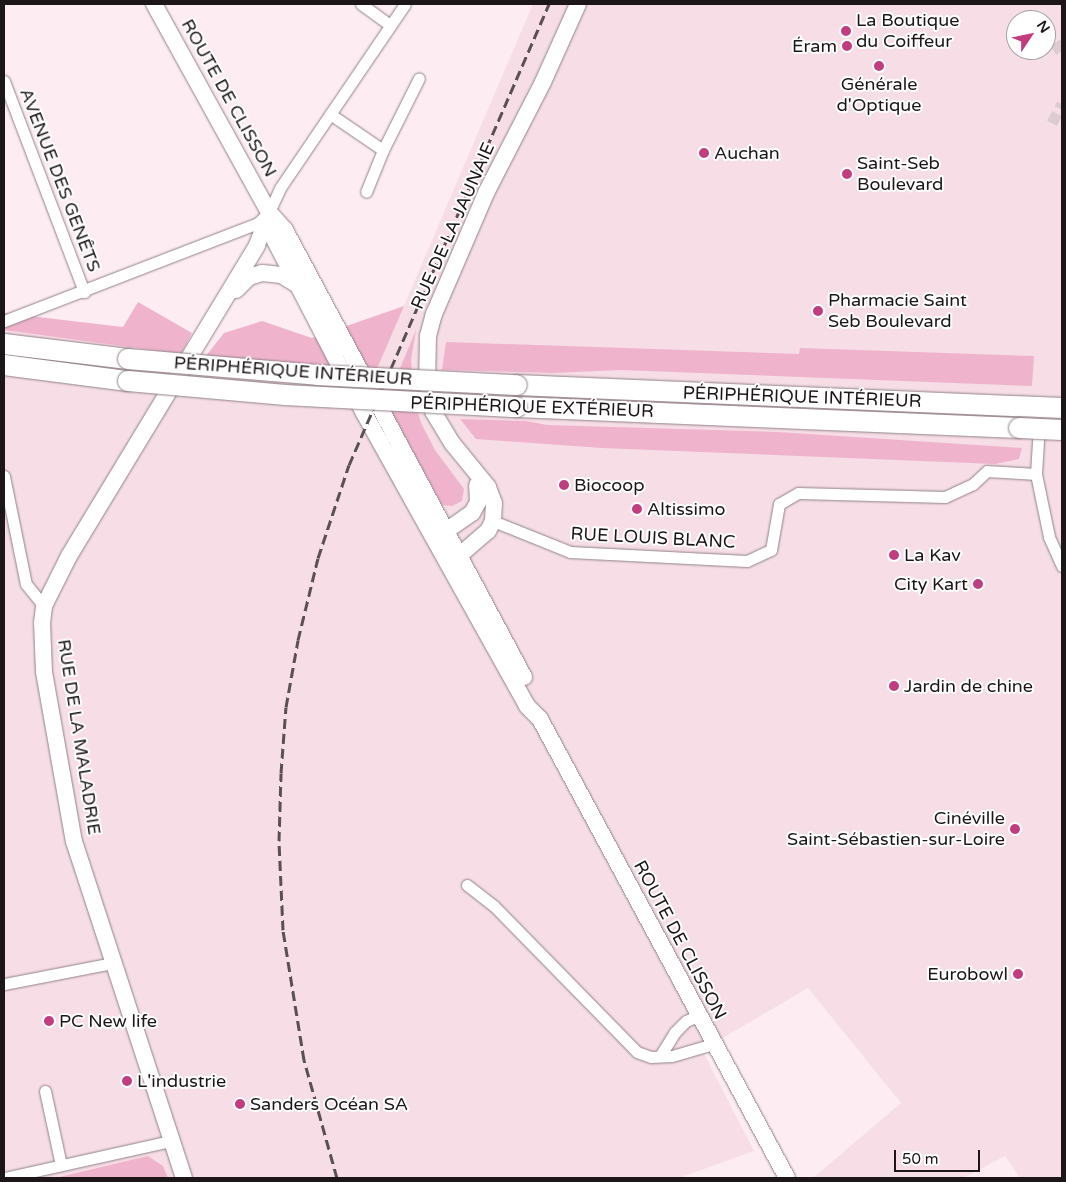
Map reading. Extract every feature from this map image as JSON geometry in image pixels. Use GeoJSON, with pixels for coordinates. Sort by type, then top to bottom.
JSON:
{"type":"FeatureCollection","features":[{"type":"Feature","properties":{"kind":"highway","name":"PÉRIPHÉRIQUE INTÉRIEUR"},"geometry":{"type":"LineString","coordinates":[[4,344],[128,359],[317,375],[965,404],[1019,401],[1060,402]]}},
{"type":"Feature","properties":{"kind":"highway","name":"PÉRIPHÉRIQUE EXTÉRIEUR"},"geometry":{"type":"LineString","coordinates":[[4,365],[128,381],[285,395],[518,407],[1062,430]]}},
{"type":"Feature","properties":{"kind":"main road","name":"ROUTE DE CLISSON"},"geometry":{"type":"LineString","coordinates":[[154,4],[269,212],[285,230],[446,537],[455,559]]}},
{"type":"Feature","properties":{"kind":"main road","name":"RUE DE LA JAUNAIE"},"geometry":{"type":"LineString","coordinates":[[493,520],[493,498],[440,425],[428,398],[428,336],[434,314],[486,193],[543,82],[578,4]]}},
{"type":"Feature","properties":{"kind":"main road","name":"ROUTE DE CLISSON"},"geometry":{"type":"LineString","coordinates":[[269,212],[272,237],[381,443],[455,559],[536,701],[540,719],[713,1044],[787,1178]]}},
{"type":"Feature","properties":{"kind":"main road","name":"RUE DE LA MALADRIE"},"geometry":{"type":"LineString","coordinates":[[184,1178],[112,963],[74,842],[44,672],[42,623],[44,606],[69,556],[262,237],[269,212]]}},
{"type":"Feature","properties":{"kind":"main road","name":"RUE DE LA MALADRIE"},"geometry":{"type":"LineString","coordinates":[[222,304],[243,282],[262,273],[281,275],[299,286]]}},
{"type":"Feature","properties":{"kind":"main road","name":"ROUTE DE CLISSON"},"geometry":{"type":"LineString","coordinates":[[381,443],[391,448],[398,458],[446,537]]}},
{"type":"Feature","properties":{"kind":"main road","name":"RUE DE LA JAUNAIE"},"geometry":{"type":"LineString","coordinates":[[471,466],[477,485],[485,496],[483,508],[493,520]]}},
{"type":"Feature","properties":{"kind":"main road","name":"RUE DE LA JAUNAIE"},"geometry":{"type":"LineString","coordinates":[[446,537],[468,518],[476,508],[477,485]]}},
{"type":"Feature","properties":{"kind":"main road"},"geometry":{"type":"LineString","coordinates":[[455,559],[484,536],[493,520]]}},
{"type":"Feature","properties":{"kind":"street"},"geometry":{"type":"LineString","coordinates":[[361,4],[390,25]]}},
{"type":"Feature","properties":{"kind":"street"},"geometry":{"type":"LineString","coordinates":[[4,320],[84,292],[252,227],[269,212],[280,188],[404,4]]}},
{"type":"Feature","properties":{"kind":"street"},"geometry":{"type":"LineString","coordinates":[[366,192],[383,150],[419,78]]}},
{"type":"Feature","properties":{"kind":"street","name":"AVENUE DES GENÊTS"},"geometry":{"type":"LineString","coordinates":[[4,81],[84,292]]}},
{"type":"Feature","properties":{"kind":"street"},"geometry":{"type":"LineString","coordinates":[[330,114],[383,150]]}},
{"type":"Feature","properties":{"kind":"street"},"geometry":{"type":"LineString","coordinates":[[1039,421],[1036,474],[1050,537],[1062,566]]}},
{"type":"Feature","properties":{"kind":"street","name":"RUE LOUIS BLANC"},"geometry":{"type":"LineString","coordinates":[[493,520],[570,552],[747,561],[771,550],[779,504],[798,493],[945,497],[973,484],[987,471],[1036,474]]}},
{"type":"Feature","properties":{"kind":"street"},"geometry":{"type":"LineString","coordinates":[[4,476],[26,584],[44,606]]}},
{"type":"Feature","properties":{"kind":"street"},"geometry":{"type":"LineString","coordinates":[[467,885],[494,906],[630,1046],[643,1054],[672,1056],[713,1044]]}},
{"type":"Feature","properties":{"kind":"street"},"geometry":{"type":"LineString","coordinates":[[4,984],[112,963]]}},
{"type":"Feature","properties":{"kind":"street"},"geometry":{"type":"LineString","coordinates":[[660,1056],[675,1032],[686,1021],[698,1016]]}},
{"type":"Feature","properties":{"kind":"street"},"geometry":{"type":"LineString","coordinates":[[44,1091],[61,1165]]}},
{"type":"Feature","properties":{"kind":"street"},"geometry":{"type":"LineString","coordinates":[[4,1178],[171,1141]]}},
{"type":"Feature","properties":{"kind":"shaded area"},"geometry":{"type":"Polygon","coordinates":[[[533,4],[1062,4],[1062,1178],[1020,1178],[1005,1156],[963,1178],[813,1178],[901,1103],[808,988],[702,1050],[754,1151],[679,1178],[4,1178],[4,330],[217,358],[377,369],[533,4]],[[377,369],[356,415],[370,441],[399,370],[377,369]]]}},
{"type":"Feature","properties":{"kind":"shaded area"},"geometry":{"type":"Polygon","coordinates":[[[138,302],[192,333],[181,354],[4,330],[4,313],[123,327],[138,302]]]}},
{"type":"Feature","properties":{"kind":"shaded area"},"geometry":{"type":"Polygon","coordinates":[[[404,306],[377,369],[205,357],[224,333],[262,321],[312,338],[404,306]]]}},
{"type":"Feature","properties":{"kind":"shaded area"},"geometry":{"type":"Polygon","coordinates":[[[416,330],[411,360],[414,398],[421,423],[435,450],[464,489],[462,501],[452,506],[442,505],[386,402],[416,330]]]}},
{"type":"Feature","properties":{"kind":"shaded area"},"geometry":{"type":"Polygon","coordinates":[[[446,342],[799,354],[800,348],[1034,356],[1032,386],[621,370],[554,373],[442,370],[446,342]]]}},
{"type":"Feature","properties":{"kind":"shaded area"},"geometry":{"type":"Polygon","coordinates":[[[460,419],[526,421],[547,425],[778,432],[1022,448],[1019,459],[995,464],[602,448],[476,439],[460,419]]]}},
{"type":"Feature","properties":{"kind":"shaded area"},"geometry":{"type":"Polygon","coordinates":[[[148,1156],[163,1166],[168,1178],[55,1178],[148,1156]]]}},
{"type":"Feature","properties":{"kind":"tunnel"},"geometry":{"type":"LineString","coordinates":[[1056,44],[1062,53]]}},
{"type":"Feature","properties":{"kind":"tunnel"},"geometry":{"type":"LineString","coordinates":[[1052,123],[1062,103]]}},
{"type":"Feature","properties":{"kind":"railway"},"geometry":{"type":"LineString","coordinates":[[337,1178],[304,1060],[283,930],[279,841],[281,773],[286,707],[298,640],[318,558],[349,465],[549,4]]}},
{"type":"Feature","properties":{"kind":"place","name":"La Boutique du Coiffeur"},"geometry":{"type":"Point","coordinates":[846,31]}},
{"type":"Feature","properties":{"kind":"place","name":"Éram"},"geometry":{"type":"Point","coordinates":[847,46]}},
{"type":"Feature","properties":{"kind":"place","name":"Générale d'Optique"},"geometry":{"type":"Point","coordinates":[879,66]}},
{"type":"Feature","properties":{"kind":"place","name":"Auchan"},"geometry":{"type":"Point","coordinates":[704,153]}},
{"type":"Feature","properties":{"kind":"place","name":"Saint-Seb Boulevard"},"geometry":{"type":"Point","coordinates":[847,174]}},
{"type":"Feature","properties":{"kind":"place","name":"Pharmacie Saint Seb Boulevard"},"geometry":{"type":"Point","coordinates":[818,311]}},
{"type":"Feature","properties":{"kind":"place","name":"Biocoop"},"geometry":{"type":"Point","coordinates":[564,485]}},
{"type":"Feature","properties":{"kind":"place","name":"Altissimo"},"geometry":{"type":"Point","coordinates":[637,509]}},
{"type":"Feature","properties":{"kind":"place","name":"La Kav"},"geometry":{"type":"Point","coordinates":[894,555]}},
{"type":"Feature","properties":{"kind":"place","name":"City Kart"},"geometry":{"type":"Point","coordinates":[978,584]}},
{"type":"Feature","properties":{"kind":"place","name":"Jardin de chine"},"geometry":{"type":"Point","coordinates":[894,686]}},
{"type":"Feature","properties":{"kind":"place","name":"Cinéville Saint-Sébastien-sur-Loire"},"geometry":{"type":"Point","coordinates":[1015,829]}},
{"type":"Feature","properties":{"kind":"place","name":"Eurobowl"},"geometry":{"type":"Point","coordinates":[1018,974]}},
{"type":"Feature","properties":{"kind":"place","name":"PC New life"},"geometry":{"type":"Point","coordinates":[49,1021]}},
{"type":"Feature","properties":{"kind":"place","name":"L'industrie"},"geometry":{"type":"Point","coordinates":[127,1081]}},
{"type":"Feature","properties":{"kind":"place","name":"Sanders Océan SA"},"geometry":{"type":"Point","coordinates":[240,1104]}}]}
